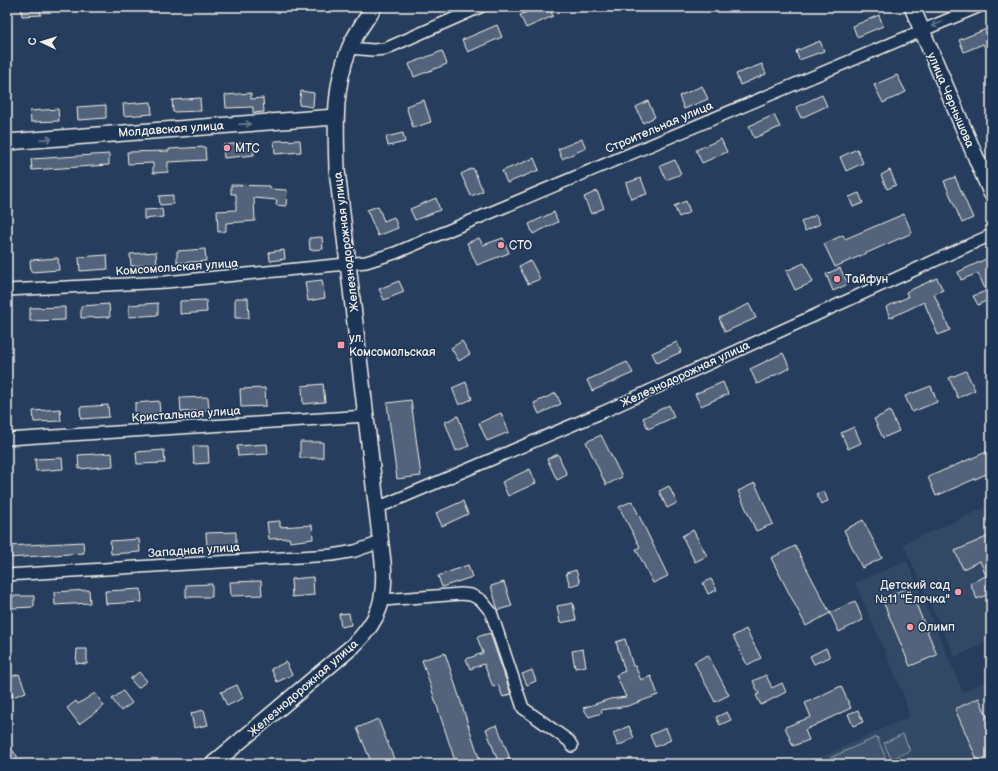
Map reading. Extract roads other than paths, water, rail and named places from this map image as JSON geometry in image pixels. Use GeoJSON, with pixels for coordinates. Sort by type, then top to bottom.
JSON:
{"type":"FeatureCollection","features":[{"type":"Feature","properties":{"kind":"main road","name":"Железнодорожная улица"},"geometry":{"type":"LineString","coordinates":[[213,764],[354,645],[370,626],[378,613],[383,600],[385,579],[337,170],[335,118],[338,85],[349,48],[374,7]]}},
{"type":"Feature","properties":{"kind":"main road","name":"улица Чернышова"},"geometry":{"type":"LineString","coordinates":[[912,7],[991,193]]}},
{"type":"Feature","properties":{"kind":"main road","name":"Молдавская улица"},"geometry":{"type":"LineString","coordinates":[[7,142],[335,118]]}},
{"type":"Feature","properties":{"kind":"street"},"geometry":{"type":"LineString","coordinates":[[349,48],[373,50],[385,49],[480,7]]}},
{"type":"Feature","properties":{"kind":"street","name":"Строительная улица"},"geometry":{"type":"LineString","coordinates":[[349,265],[366,262],[395,253],[978,7]]}},
{"type":"Feature","properties":{"kind":"street","name":"Железнодорожная улица"},"geometry":{"type":"LineString","coordinates":[[377,508],[602,412],[991,235]]}},
{"type":"Feature","properties":{"kind":"street","name":"Комсомольская улица"},"geometry":{"type":"LineString","coordinates":[[7,290],[166,282],[349,265]]}},
{"type":"Feature","properties":{"kind":"street","name":"Кристальная улица"},"geometry":{"type":"LineString","coordinates":[[7,439],[366,416]]}},
{"type":"Feature","properties":{"kind":"street","name":"Западная улица"},"geometry":{"type":"LineString","coordinates":[[7,575],[332,555],[355,551],[381,542]]}},
{"type":"Feature","properties":{"kind":"street"},"geometry":{"type":"LineString","coordinates":[[383,600],[461,594],[471,595],[481,600],[487,605],[496,622],[523,708],[568,741],[572,746]]}},
{"type":"Feature","properties":{"kind":"place","name":"МТС"},"geometry":{"type":"Point","coordinates":[227,148]}},
{"type":"Feature","properties":{"kind":"place","name":"СТО"},"geometry":{"type":"Point","coordinates":[501,245]}},
{"type":"Feature","properties":{"kind":"place","name":"Тайфун"},"geometry":{"type":"Point","coordinates":[837,279]}},
{"type":"Feature","properties":{"kind":"place","name":"ул. Комсомольская"},"geometry":{"type":"Point","coordinates":[341,345]}},
{"type":"Feature","properties":{"kind":"place","name":"Детский сад №11 \"Ёлочка\""},"geometry":{"type":"Point","coordinates":[958,592]}},
{"type":"Feature","properties":{"kind":"place","name":"Олимп"},"geometry":{"type":"Point","coordinates":[910,627]}}]}
